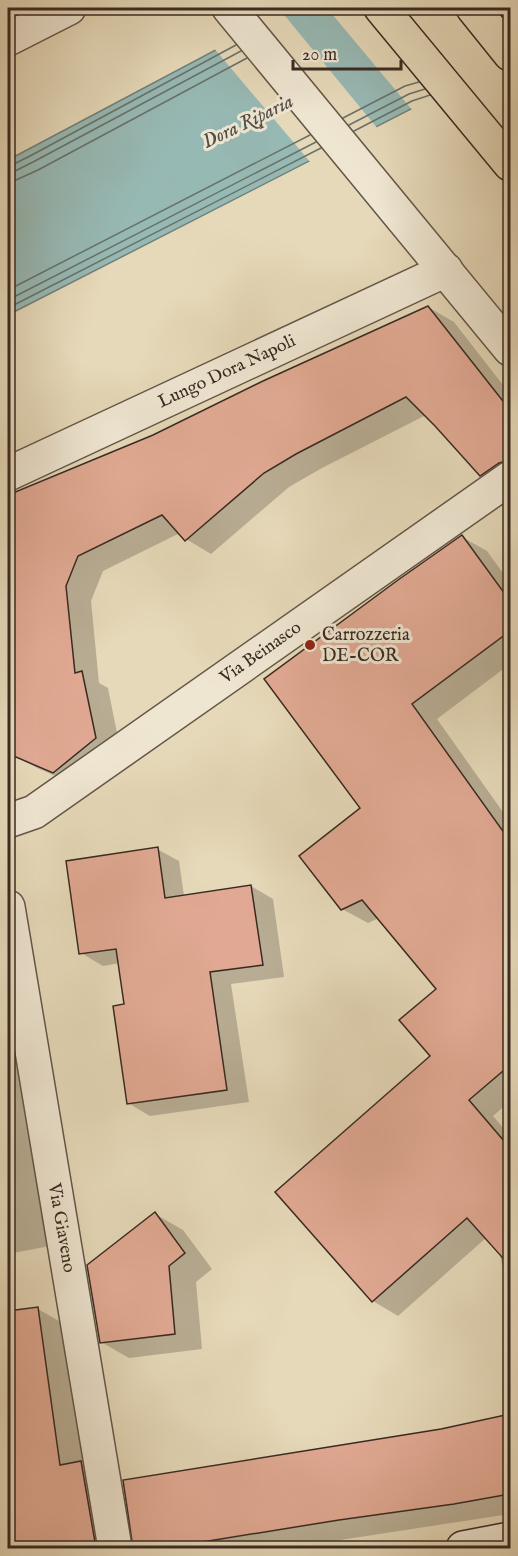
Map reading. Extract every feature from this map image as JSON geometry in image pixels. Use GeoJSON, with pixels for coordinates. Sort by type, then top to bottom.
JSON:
{"type":"FeatureCollection","features":[{"type":"Feature","properties":{"kind":"main road"},"geometry":{"type":"LineString","coordinates":[[381,8],[509,162]]}},
{"type":"Feature","properties":{"kind":"main road"},"geometry":{"type":"LineString","coordinates":[[472,8],[510,54]]}},
{"type":"Feature","properties":{"kind":"street"},"geometry":{"type":"LineString","coordinates":[[8,39],[69,8]]}},
{"type":"Feature","properties":{"kind":"street"},"geometry":{"type":"LineString","coordinates":[[229,8],[510,349]]}},
{"type":"Feature","properties":{"kind":"street","name":"Lungo Dora Napoli"},"geometry":{"type":"LineString","coordinates":[[8,474],[446,270]]}},
{"type":"Feature","properties":{"kind":"street","name":"Via Beinasco"},"geometry":{"type":"LineString","coordinates":[[8,821],[34,812],[510,478]]}},
{"type":"Feature","properties":{"kind":"street","name":"Via Giaveno"},"geometry":{"type":"LineString","coordinates":[[8,907],[115,1548]]}},
{"type":"Feature","properties":{"kind":"street"},"geometry":{"type":"LineString","coordinates":[[463,1548],[510,1539]]}},
{"type":"Feature","properties":{"kind":"water","name":"Dora Riparia"},"geometry":{"type":"Polygon","coordinates":[[[295,8],[510,8],[415,107],[8,315],[8,160],[295,8]]]}},
{"type":"Feature","properties":{"kind":"pier"},"geometry":{"type":"Polygon","coordinates":[[[327,8],[510,8],[510,79],[413,111],[327,8]]]}},
{"type":"Feature","properties":{"kind":"pier"},"geometry":{"type":"Polygon","coordinates":[[[281,11],[378,129],[311,163],[213,47],[281,11]]]}},
{"type":"Feature","properties":{"kind":"building"},"geometry":{"type":"Polygon","coordinates":[[[428,306],[510,410],[510,460],[499,463],[480,476],[406,397],[264,473],[185,541],[162,515],[78,556],[66,586],[75,673],[82,671],[96,738],[53,773],[9,754],[8,495],[153,435],[263,381],[428,306]]]}},
{"type":"Feature","properties":{"kind":"building"},"geometry":{"type":"Polygon","coordinates":[[[462,535],[510,601],[510,631],[412,704],[510,841],[510,1065],[469,1100],[510,1148],[510,1266],[467,1218],[372,1302],[275,1192],[430,1056],[399,1020],[436,989],[362,900],[341,910],[299,856],[360,808],[264,679],[462,535]]]}},
{"type":"Feature","properties":{"kind":"building"},"geometry":{"type":"Polygon","coordinates":[[[158,847],[165,898],[251,885],[263,965],[210,972],[227,1090],[127,1104],[113,1006],[124,1004],[116,949],[79,954],[66,861],[158,847]]]}},
{"type":"Feature","properties":{"kind":"building"},"geometry":{"type":"Polygon","coordinates":[[[155,1212],[185,1253],[169,1266],[175,1334],[100,1343],[87,1265],[155,1212]]]}},
{"type":"Feature","properties":{"kind":"building"},"geometry":{"type":"Polygon","coordinates":[[[38,1307],[60,1465],[81,1461],[96,1548],[8,1548],[8,1503],[13,1502],[8,1471],[8,1311],[38,1307]]]}},
{"type":"Feature","properties":{"kind":"building"},"geometry":{"type":"Polygon","coordinates":[[[510,1414],[510,1494],[165,1548],[133,1548],[123,1480],[441,1429],[510,1414]]]}},
{"type":"Feature","properties":{"kind":"place","name":"Carrozzeria DE-COR"},"geometry":{"type":"Point","coordinates":[310,645]}}]}
